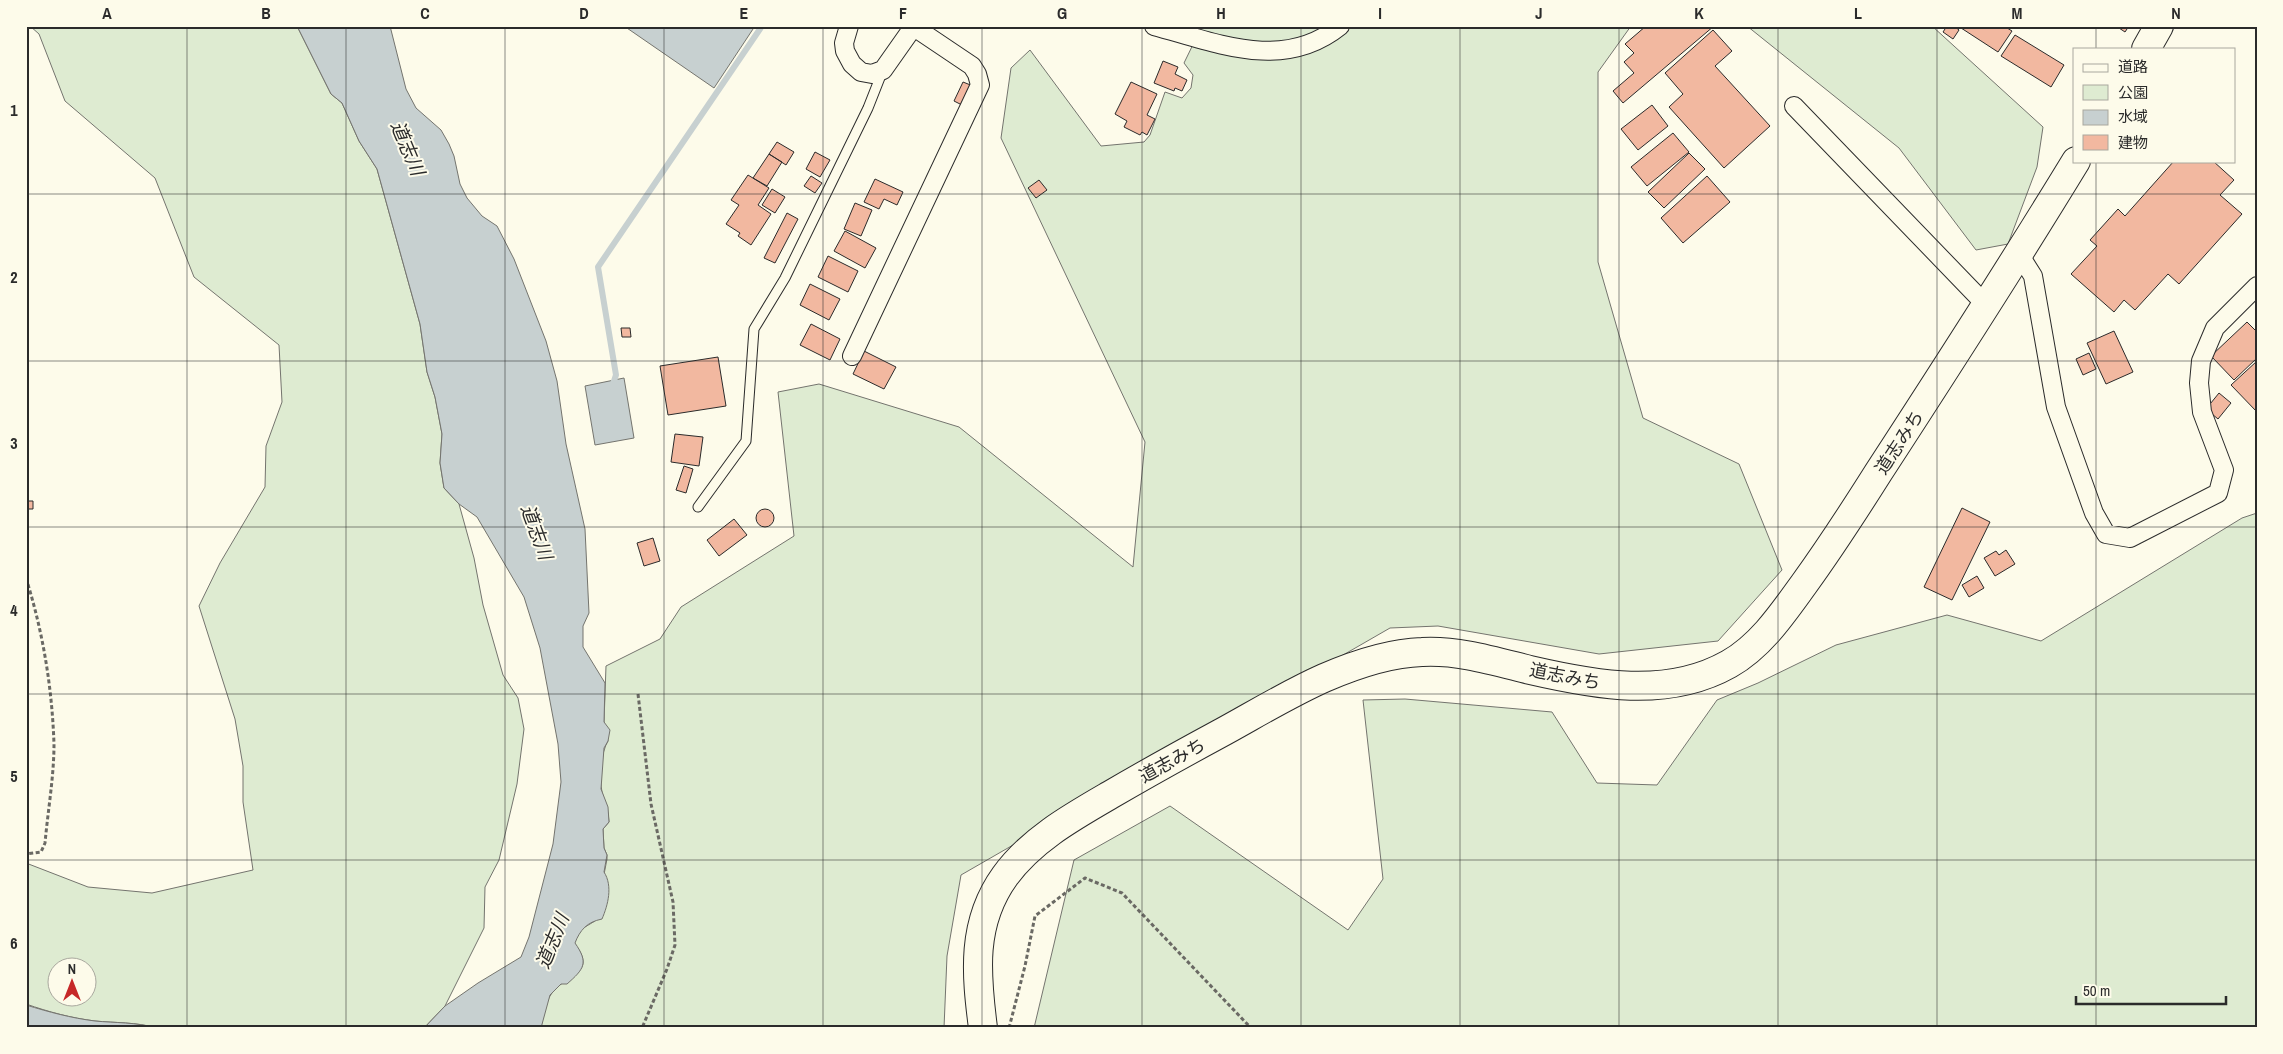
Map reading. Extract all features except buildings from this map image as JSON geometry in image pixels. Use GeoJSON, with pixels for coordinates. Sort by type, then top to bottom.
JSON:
{"type":"FeatureCollection","features":[{"type":"Feature","properties":{"kind":"highway"},"geometry":{"type":"LineString","coordinates":[[2147,48],[2159,26]]}},
{"type":"Feature","properties":{"kind":"highway","name":"道志みち"},"geometry":{"type":"LineString","coordinates":[[983,1028],[977,982],[977,948],[991,900],[1005,876],[1024,855],[1047,835],[1104,798],[1322,679],[1365,662],[1398,654],[1423,652],[1452,653],[1491,659],[1589,682],[1632,687],[1698,678],[1731,663],[1758,641],[1782,616],[1824,557],[1987,306],[2075,162]]}},
{"type":"Feature","properties":{"kind":"street"},"geometry":{"type":"LineString","coordinates":[[849,26],[844,43],[845,51],[852,64],[861,72],[872,74],[883,70],[914,26],[972,66],[977,74],[980,85],[852,356]]}},
{"type":"Feature","properties":{"kind":"street"},"geometry":{"type":"LineString","coordinates":[[1154,26],[1241,49],[1264,53],[1298,48],[1332,33],[1340,26]]}},
{"type":"Feature","properties":{"kind":"street"},"geometry":{"type":"LineString","coordinates":[[1794,106],[1987,306]]}},
{"type":"Feature","properties":{"kind":"street"},"geometry":{"type":"LineString","coordinates":[[2019,254],[2033,276],[2056,407],[2094,513],[2106,534],[2130,538],[2218,493],[2224,470],[2202,412],[2199,383],[2201,361],[2216,328],[2257,286]]}},
{"type":"Feature","properties":{"kind":"lane"},"geometry":{"type":"LineString","coordinates":[[698,507],[746,441],[754,329],[785,278],[868,108],[883,70]]}},
{"type":"Feature","properties":{"kind":"path"},"geometry":{"type":"LineString","coordinates":[[26,578],[38,616],[47,664],[54,745],[45,843],[41,852],[26,854]]}},
{"type":"Feature","properties":{"kind":"path"},"geometry":{"type":"LineString","coordinates":[[638,694],[651,804],[673,902],[675,945],[642,1028]]}},
{"type":"Feature","properties":{"kind":"path"},"geometry":{"type":"LineString","coordinates":[[1009,1028],[1036,916],[1085,878],[1122,893],[1251,1028]]}},
{"type":"Feature","properties":{"kind":"green space"},"geometry":{"type":"Polygon","coordinates":[[[30,26],[297,26],[331,94],[342,103],[359,141],[377,169],[420,324],[427,372],[435,397],[442,434],[440,463],[444,488],[459,504],[474,558],[483,605],[503,675],[518,698],[524,729],[517,784],[499,860],[485,887],[484,928],[445,1006],[424,1028],[157,1028],[77,1018],[26,1004],[26,863],[88,887],[152,893],[253,870],[243,802],[243,766],[235,719],[199,606],[220,563],[265,487],[266,446],[282,402],[279,345],[194,277],[155,178],[65,101],[39,34],[30,26]]]}},
{"type":"Feature","properties":{"kind":"green space"},"geometry":{"type":"Polygon","coordinates":[[[1202,26],[1631,26],[1598,72],[1598,262],[1643,418],[1739,464],[1782,570],[1718,641],[1599,654],[1438,626],[1390,628],[961,875],[947,956],[944,1028],[541,1028],[546,1005],[552,993],[582,967],[581,953],[574,943],[580,930],[595,921],[607,859],[604,848],[603,829],[609,822],[601,780],[602,758],[608,741],[604,722],[606,666],[660,639],[681,607],[794,536],[778,392],[819,384],[959,427],[1133,567],[1145,442],[1001,138],[1011,68],[1030,50],[1101,146],[1144,142],[1150,135],[1165,92],[1182,98],[1191,88],[1193,75],[1184,63],[1202,26]]]}},
{"type":"Feature","properties":{"kind":"green space"},"geometry":{"type":"Polygon","coordinates":[[[1747,26],[1932,26],[2043,127],[2037,167],[2008,244],[1976,250],[1899,148],[1747,26]]]}},
{"type":"Feature","properties":{"kind":"green space"},"geometry":{"type":"Polygon","coordinates":[[[2257,513],[2257,1028],[1034,1028],[1074,860],[1170,806],[1348,930],[1383,879],[1363,700],[1405,699],[1552,712],[1597,783],[1657,785],[1717,700],[1758,683],[1836,645],[1947,615],[2041,641],[2242,518],[2257,513]]]}},
{"type":"Feature","properties":{"kind":"water","name":"道志川"},"geometry":{"type":"Polygon","coordinates":[[[297,26],[390,26],[406,89],[416,108],[441,130],[454,156],[460,184],[467,198],[482,216],[497,226],[514,259],[546,341],[557,381],[566,444],[585,529],[589,613],[583,626],[583,647],[605,683],[604,722],[610,730],[608,741],[604,748],[601,789],[608,807],[609,822],[603,829],[604,848],[607,855],[604,872],[609,889],[608,902],[602,919],[592,922],[585,927],[575,943],[582,956],[583,965],[581,970],[567,984],[561,984],[550,995],[541,1028],[424,1028],[445,1006],[521,957],[529,937],[553,844],[561,782],[558,744],[540,648],[524,597],[477,517],[459,504],[444,488],[440,463],[442,434],[435,397],[427,372],[420,324],[377,169],[359,141],[342,103],[331,94],[297,26]]]}},
{"type":"Feature","properties":{"kind":"water"},"geometry":{"type":"Polygon","coordinates":[[[624,26],[755,26],[714,88],[624,26]]]}},
{"type":"Feature","properties":{"kind":"water"},"geometry":{"type":"Polygon","coordinates":[[[624,378],[634,438],[595,445],[585,386],[624,378]]]}},
{"type":"Feature","properties":{"kind":"water"},"geometry":{"type":"Polygon","coordinates":[[[26,1005],[77,1018],[156,1028],[26,1028],[26,1005]]]}},
{"type":"Feature","properties":{"kind":"waterway"},"geometry":{"type":"LineString","coordinates":[[612,387],[616,375],[598,267],[762,26]]}}]}
